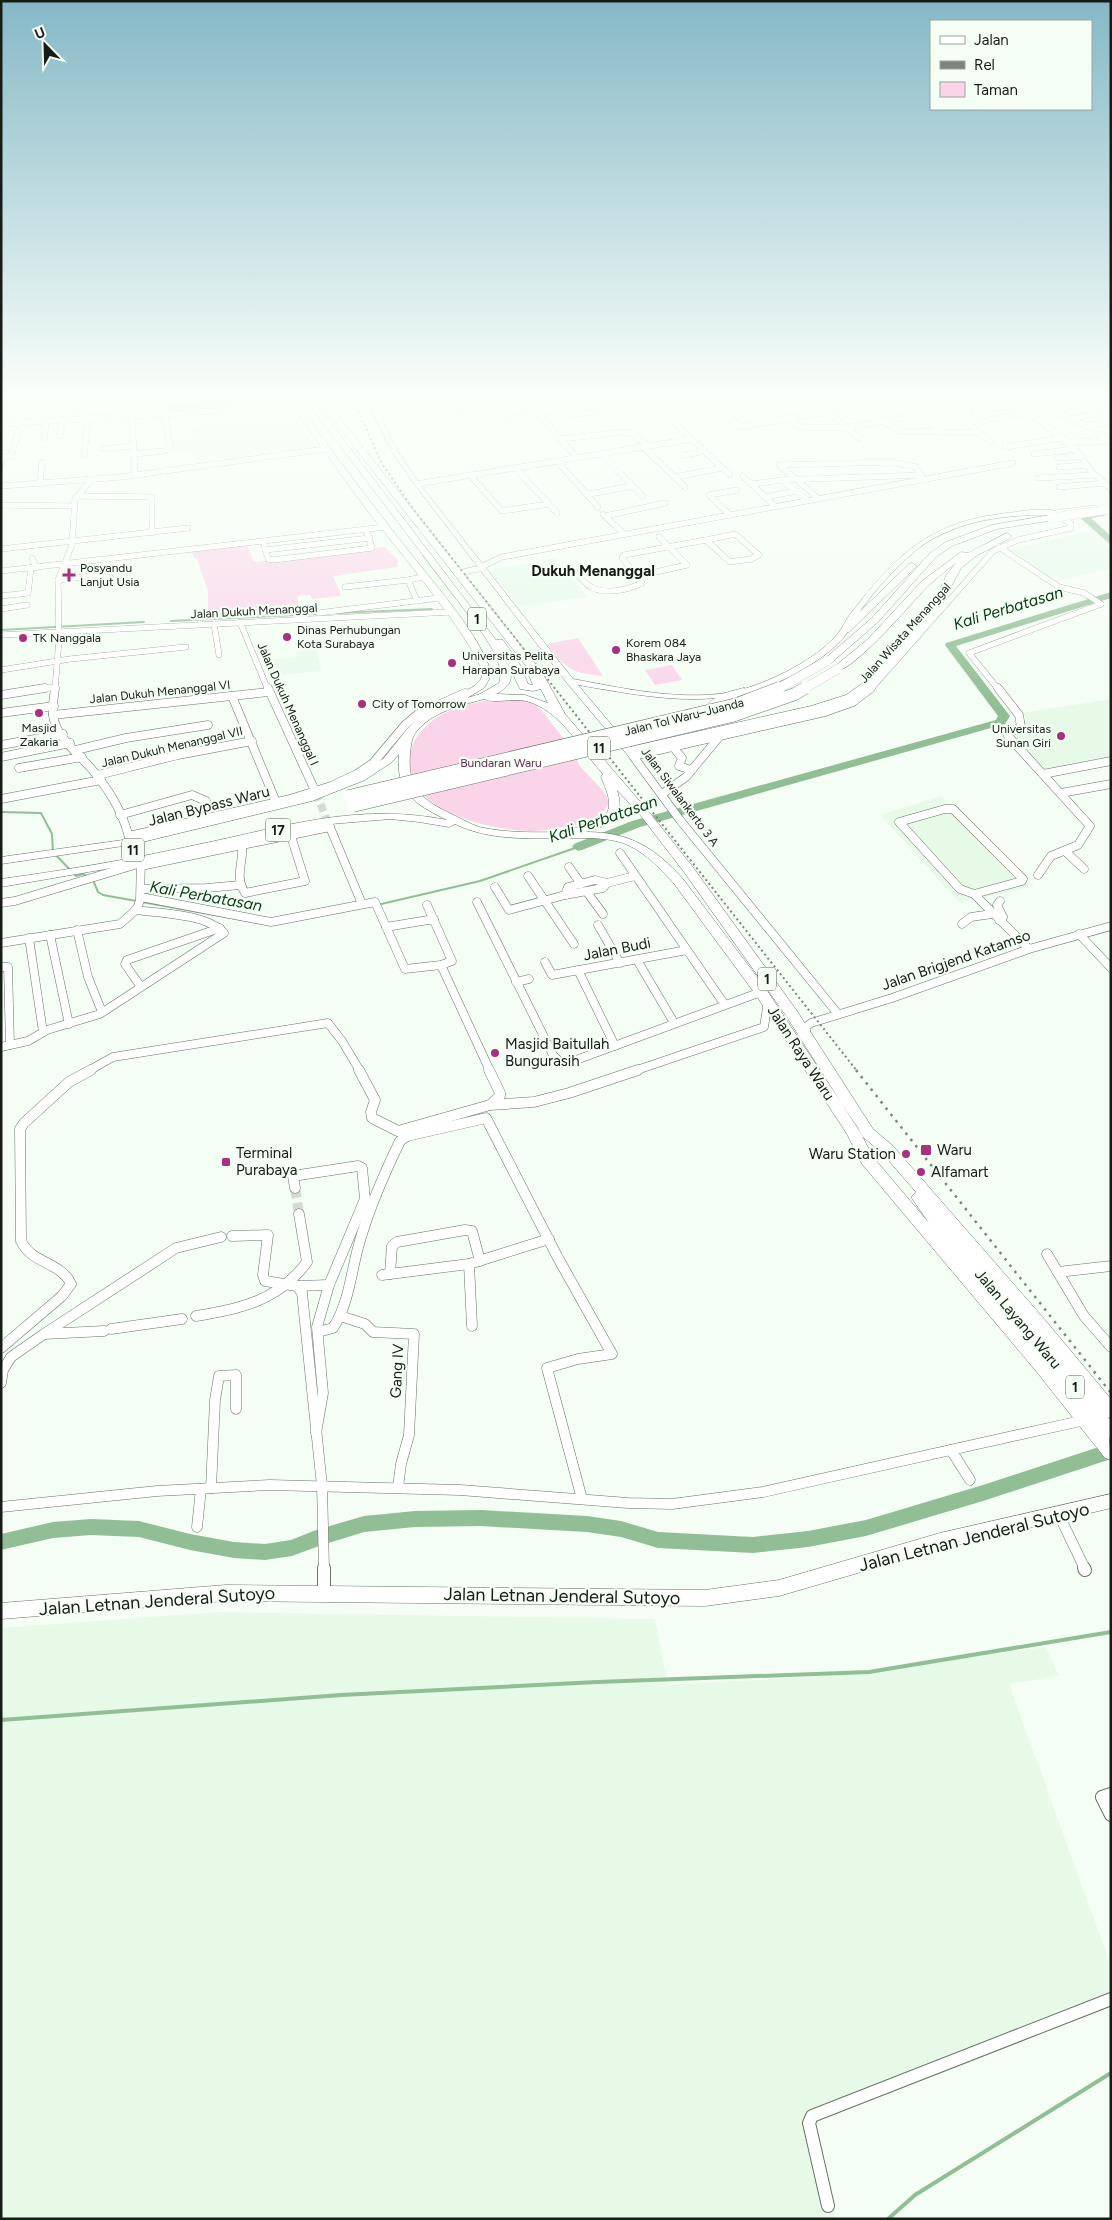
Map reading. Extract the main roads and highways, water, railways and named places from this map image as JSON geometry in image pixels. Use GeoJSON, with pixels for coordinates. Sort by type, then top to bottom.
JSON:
{"type":"FeatureCollection","features":[{"type":"Feature","properties":{"kind":"highway","name":"1"},"geometry":{"type":"LineString","coordinates":[[366,501],[450,612],[471,643],[487,673],[480,686],[463,698],[425,718],[407,738]]}},
{"type":"Feature","properties":{"kind":"highway"},"geometry":{"type":"LineString","coordinates":[[370,501],[378,511],[403,522]]}},
{"type":"Feature","properties":{"kind":"highway","name":"1"},"geometry":{"type":"LineString","coordinates":[[387,501],[488,635],[501,659],[507,675],[504,685],[491,693],[463,698]]}},
{"type":"Feature","properties":{"kind":"highway","name":"1"},"geometry":{"type":"LineString","coordinates":[[401,501],[525,660],[538,674],[560,715]]}},
{"type":"Feature","properties":{"kind":"highway","name":"Jalan Tol Waru–Juanda"},"geometry":{"type":"LineString","coordinates":[[1,870],[64,864],[194,843],[351,801],[737,704],[784,687],[827,661],[875,620],[933,554],[955,541],[978,532],[1111,507]]}},
{"type":"Feature","properties":{"kind":"highway","name":"Jalan Tol Waru–Juanda"},"geometry":{"type":"LineString","coordinates":[[1,876],[128,851],[732,716],[795,694],[838,669],[870,642],[925,582],[941,568],[970,550],[1055,518],[1111,516]]}},
{"type":"Feature","properties":{"kind":"highway"},"geometry":{"type":"LineString","coordinates":[[631,753],[838,702],[862,690],[936,608],[952,574],[958,566],[973,554],[1007,536]]}},
{"type":"Feature","properties":{"kind":"highway"},"geometry":{"type":"LineString","coordinates":[[846,630],[912,565],[933,554]]}},
{"type":"Feature","properties":{"kind":"highway"},"geometry":{"type":"LineString","coordinates":[[450,612],[464,616],[504,647],[519,672],[522,684],[529,688],[537,687],[540,684],[525,660]]}},
{"type":"Feature","properties":{"kind":"highway"},"geometry":{"type":"LineString","coordinates":[[471,643],[501,659]]}},
{"type":"Feature","properties":{"kind":"highway"},"geometry":{"type":"LineString","coordinates":[[744,692],[716,702],[712,705],[711,710],[714,715],[725,721],[755,722]]}},
{"type":"Feature","properties":{"kind":"highway","name":"1"},"geometry":{"type":"LineString","coordinates":[[463,698],[521,696],[536,700],[560,715]]}},
{"type":"Feature","properties":{"kind":"highway","name":"Jalan Raya Waru"},"geometry":{"type":"LineString","coordinates":[[560,715],[600,765],[645,814],[792,1014],[861,1132],[867,1160],[1042,1366],[1084,1420],[1109,1443]]}},
{"type":"Feature","properties":{"kind":"highway"},"geometry":{"type":"LineString","coordinates":[[393,743],[407,738]]}},
{"type":"Feature","properties":{"kind":"highway","name":"Jalan Raya Waru"},"geometry":{"type":"LineString","coordinates":[[407,738],[404,772],[413,794],[425,805],[474,829],[507,835],[602,834],[631,842],[648,852],[664,865],[764,997],[861,1132],[888,1150],[1040,1324],[1110,1410]]}},
{"type":"Feature","properties":{"kind":"highway","name":"Jalan Bypass Waru"},"geometry":{"type":"LineString","coordinates":[[1,883],[64,864],[130,839],[313,795],[361,778],[388,760],[407,738]]}},
{"type":"Feature","properties":{"kind":"highway"},"geometry":{"type":"LineString","coordinates":[[542,835],[592,826],[609,819],[613,814],[616,804],[615,796],[600,765]]}},
{"type":"Feature","properties":{"kind":"highway"},"geometry":{"type":"LineString","coordinates":[[308,823],[379,804],[390,800],[394,795],[390,787],[380,785],[313,795]]}},
{"type":"Feature","properties":{"kind":"highway","name":"Jalan Bypass Waru"},"geometry":{"type":"LineString","coordinates":[[64,864],[141,863],[308,823],[365,816],[401,816],[474,829]]}},
{"type":"Feature","properties":{"kind":"highway"},"geometry":{"type":"LineString","coordinates":[[1,862],[64,864]]}},
{"type":"Feature","properties":{"kind":"highway","name":"Jalan Layang Waru"},"geometry":{"type":"LineString","coordinates":[[861,1132],[918,1207],[943,1231],[1039,1343],[1109,1443]]}},
{"type":"Feature","properties":{"kind":"highway","name":"Jalan Letnan Jenderal Sutoyo"},"geometry":{"type":"LineString","coordinates":[[1,1611],[226,1593],[679,1598],[739,1594],[779,1588],[940,1541],[1107,1502]]}},
{"type":"Feature","properties":{"kind":"main road","name":"Jalan Siwalankerto 3 A"},"geometry":{"type":"LineString","coordinates":[[430,501],[570,681],[631,753]]}},
{"type":"Feature","properties":{"kind":"main road"},"geometry":{"type":"LineString","coordinates":[[570,681],[677,697],[706,697],[744,692],[770,682],[806,663],[829,648],[846,630],[850,620],[896,566],[918,545],[932,536],[981,519],[1055,518]]}},
{"type":"Feature","properties":{"kind":"waterway","name":"Kali Perbatasan"},"geometry":{"type":"LineString","coordinates":[[1101,514],[1083,516],[1111,542]]}},
{"type":"Feature","properties":{"kind":"waterway"},"geometry":{"type":"LineString","coordinates":[[423,555],[456,598]]}},
{"type":"Feature","properties":{"kind":"waterway","name":"Kali Perbatasan"},"geometry":{"type":"LineString","coordinates":[[578,847],[636,824],[1001,722],[1004,716],[950,645],[1111,595]]}},
{"type":"Feature","properties":{"kind":"waterway"},"geometry":{"type":"LineString","coordinates":[[337,613],[432,609]]}},
{"type":"Feature","properties":{"kind":"waterway"},"geometry":{"type":"LineString","coordinates":[[171,621],[316,614]]}},
{"type":"Feature","properties":{"kind":"waterway"},"geometry":{"type":"LineString","coordinates":[[1,630],[144,622]]}},
{"type":"Feature","properties":{"kind":"waterway","name":"Kali Perbatasan"},"geometry":{"type":"LineString","coordinates":[[1,812],[41,813],[52,834],[53,852],[76,876],[83,874],[89,877]]}},
{"type":"Feature","properties":{"kind":"waterway","name":"Kali Perbatasan"},"geometry":{"type":"LineString","coordinates":[[377,905],[480,881],[578,847]]}},
{"type":"Feature","properties":{"kind":"waterway","name":"Kali Perbatasan"},"geometry":{"type":"LineString","coordinates":[[93,880],[98,892],[103,895],[264,924]]}},
{"type":"Feature","properties":{"kind":"waterway"},"geometry":{"type":"LineString","coordinates":[[1,1542],[53,1530],[91,1527],[139,1529],[190,1542],[234,1550],[265,1552],[292,1548],[316,1538],[364,1524],[415,1519],[481,1518],[587,1524],[621,1529],[658,1540],[753,1545],[808,1539],[866,1528],[983,1493],[1111,1451]]}},
{"type":"Feature","properties":{"kind":"waterway"},"geometry":{"type":"LineString","coordinates":[[1,1720],[341,1695],[597,1682],[869,1672],[1111,1632]]}},
{"type":"Feature","properties":{"kind":"waterway"},"geometry":{"type":"LineString","coordinates":[[888,2219],[915,2195],[1111,2073]]}},
{"type":"Feature","properties":{"kind":"tunnel"},"geometry":{"type":"LineString","coordinates":[[316,793],[329,825]]}},
{"type":"Feature","properties":{"kind":"tunnel"},"geometry":{"type":"LineString","coordinates":[[295,1188],[299,1214]]}},
{"type":"Feature","properties":{"kind":"railway"},"geometry":{"type":"LineString","coordinates":[[407,501],[857,1071]]}},
{"type":"Feature","properties":{"kind":"railway"},"geometry":{"type":"LineString","coordinates":[[856,1070],[1111,1393]]}},
{"type":"Feature","properties":{"kind":"place","name":"Posyandu Lanjut Usia"},"geometry":{"type":"Point","coordinates":[69,575]}},
{"type":"Feature","properties":{"kind":"place","name":"Dinas Perhubungan Kota Surabaya"},"geometry":{"type":"Point","coordinates":[287,637]}},
{"type":"Feature","properties":{"kind":"place","name":"TK Nanggala"},"geometry":{"type":"Point","coordinates":[23,638]}},
{"type":"Feature","properties":{"kind":"place","name":"Korem 084 Bhaskara Jaya"},"geometry":{"type":"Point","coordinates":[616,650]}},
{"type":"Feature","properties":{"kind":"place","name":"Universitas Pelita Harapan Surabaya"},"geometry":{"type":"Point","coordinates":[452,663]}},
{"type":"Feature","properties":{"kind":"place","name":"City of Tomorrow"},"geometry":{"type":"Point","coordinates":[362,704]}},
{"type":"Feature","properties":{"kind":"place","name":"Masjid Zakaria"},"geometry":{"type":"Point","coordinates":[39,713]}},
{"type":"Feature","properties":{"kind":"place","name":"Universitas Sunan Giri"},"geometry":{"type":"Point","coordinates":[1061,736]}},
{"type":"Feature","properties":{"kind":"place","name":"Masjid Baitullah Bungurasih"},"geometry":{"type":"Point","coordinates":[495,1053]}},
{"type":"Feature","properties":{"kind":"place","name":"Waru"},"geometry":{"type":"Point","coordinates":[926,1150]}},
{"type":"Feature","properties":{"kind":"place","name":"Waru Station"},"geometry":{"type":"Point","coordinates":[906,1154]}},
{"type":"Feature","properties":{"kind":"place","name":"Terminal Purabaya"},"geometry":{"type":"Point","coordinates":[226,1162]}},
{"type":"Feature","properties":{"kind":"place","name":"Alfamart"},"geometry":{"type":"Point","coordinates":[921,1172]}},
{"type":"Feature","properties":{"kind":"district","name":"Dukuh Menanggal"},"geometry":{"type":"Point","coordinates":[593,571]}},
{"type":"Feature","properties":{"kind":"park label","name":"Bundaran Waru"},"geometry":{"type":"Point","coordinates":[501,763]}}]}
